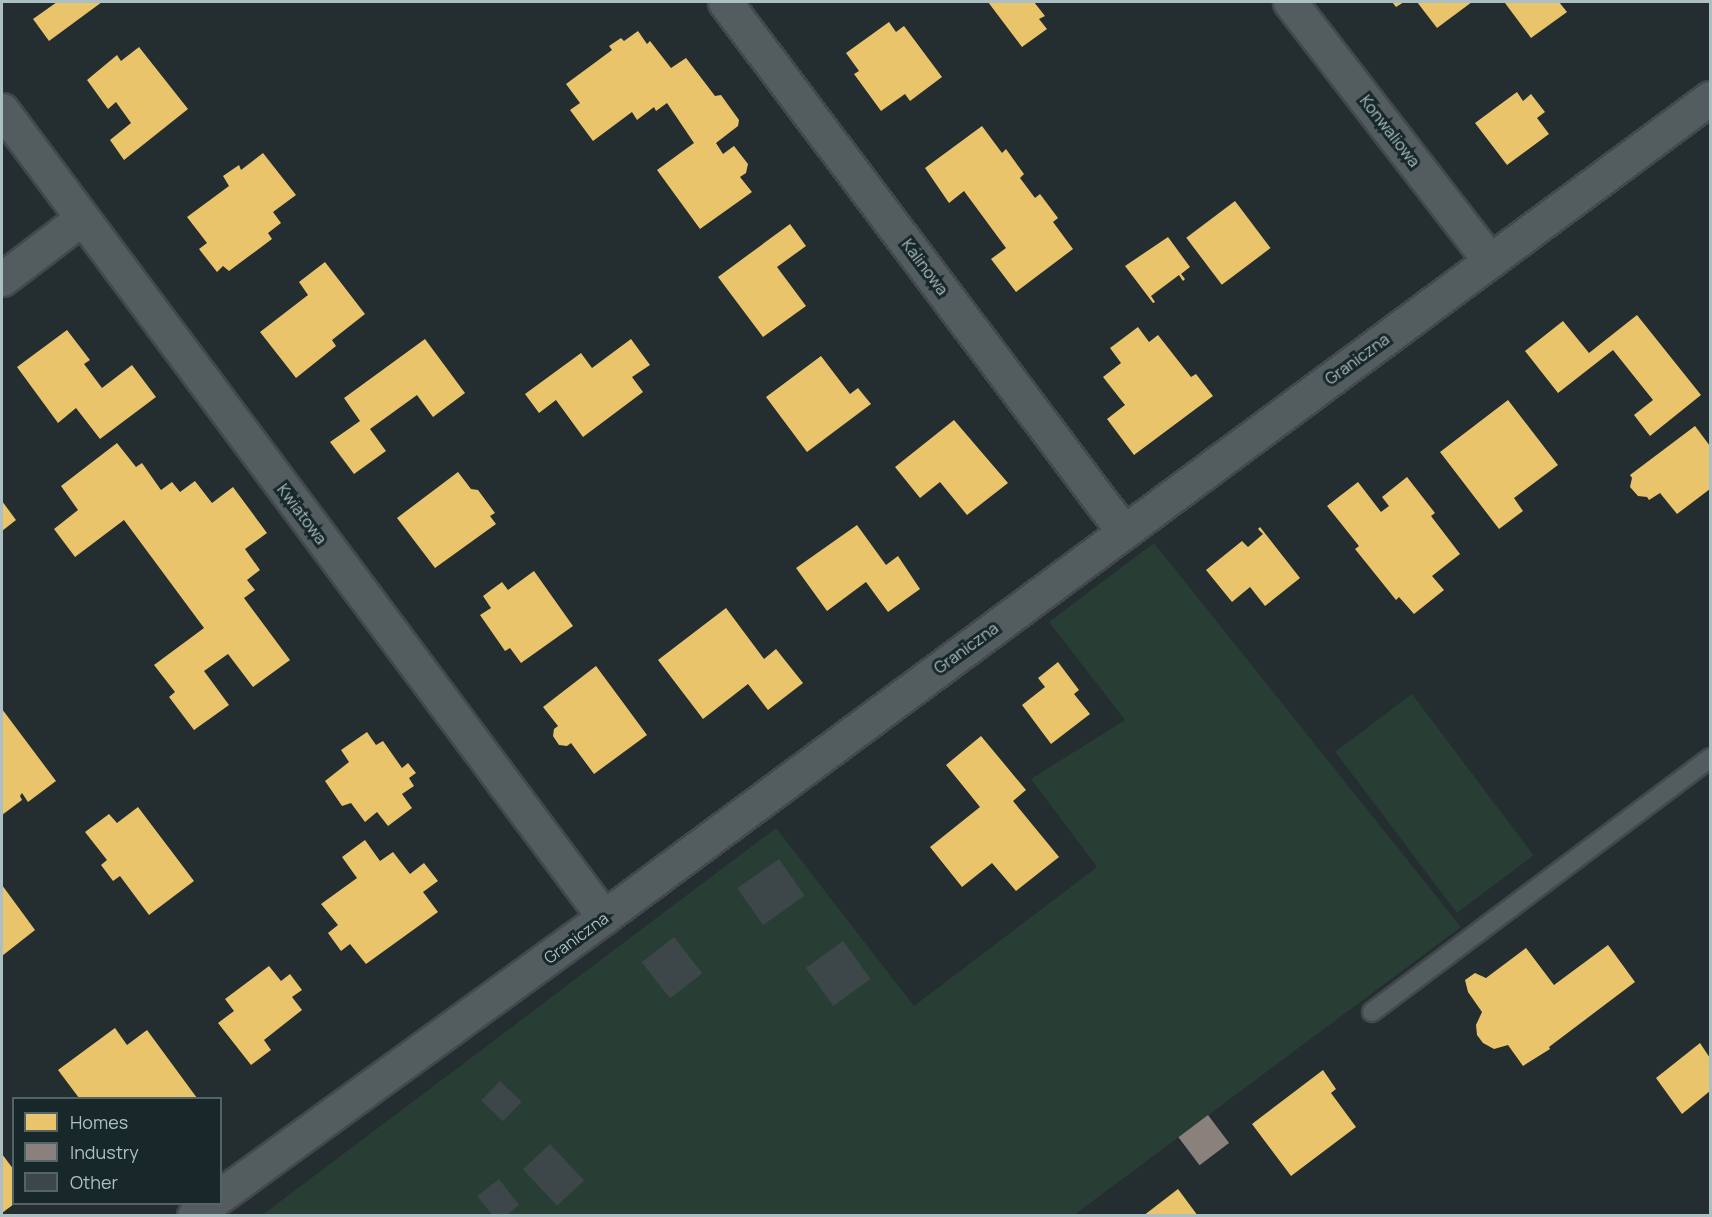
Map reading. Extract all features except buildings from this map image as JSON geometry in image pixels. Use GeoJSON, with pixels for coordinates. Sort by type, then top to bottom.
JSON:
{"type":"FeatureCollection","features":[{"type":"Feature","properties":{"kind":"street","name":"Kalinowa"},"geometry":{"type":"LineString","coordinates":[[725,2],[1124,532]]}},
{"type":"Feature","properties":{"kind":"street","name":"Konwaliowa"},"geometry":{"type":"LineString","coordinates":[[1290,2],[1490,261]]}},
{"type":"Feature","properties":{"kind":"street","name":"Graniczna"},"geometry":{"type":"LineString","coordinates":[[222,1195],[604,918],[1710,98]]}},
{"type":"Feature","properties":{"kind":"street","name":"Kwiatowa"},"geometry":{"type":"LineString","coordinates":[[2,110],[604,918]]}},
{"type":"Feature","properties":{"kind":"street"},"geometry":{"type":"LineString","coordinates":[[2,279],[81,219]]}},
{"type":"Feature","properties":{"kind":"street"},"geometry":{"type":"LineString","coordinates":[[194,1215],[208,1205]]}},
{"type":"Feature","properties":{"kind":"lane"},"geometry":{"type":"LineString","coordinates":[[1372,1012],[1710,758]]}},
{"type":"Feature","properties":{"kind":"green space"},"geometry":{"type":"Polygon","coordinates":[[[1154,543],[1461,927],[1074,1215],[261,1216],[776,828],[914,1006],[1097,867],[1031,779],[1125,720],[1049,622],[1154,543]]]}},
{"type":"Feature","properties":{"kind":"green space"},"geometry":{"type":"Polygon","coordinates":[[[1412,694],[1534,855],[1457,913],[1335,752],[1412,694]]]}}]}
